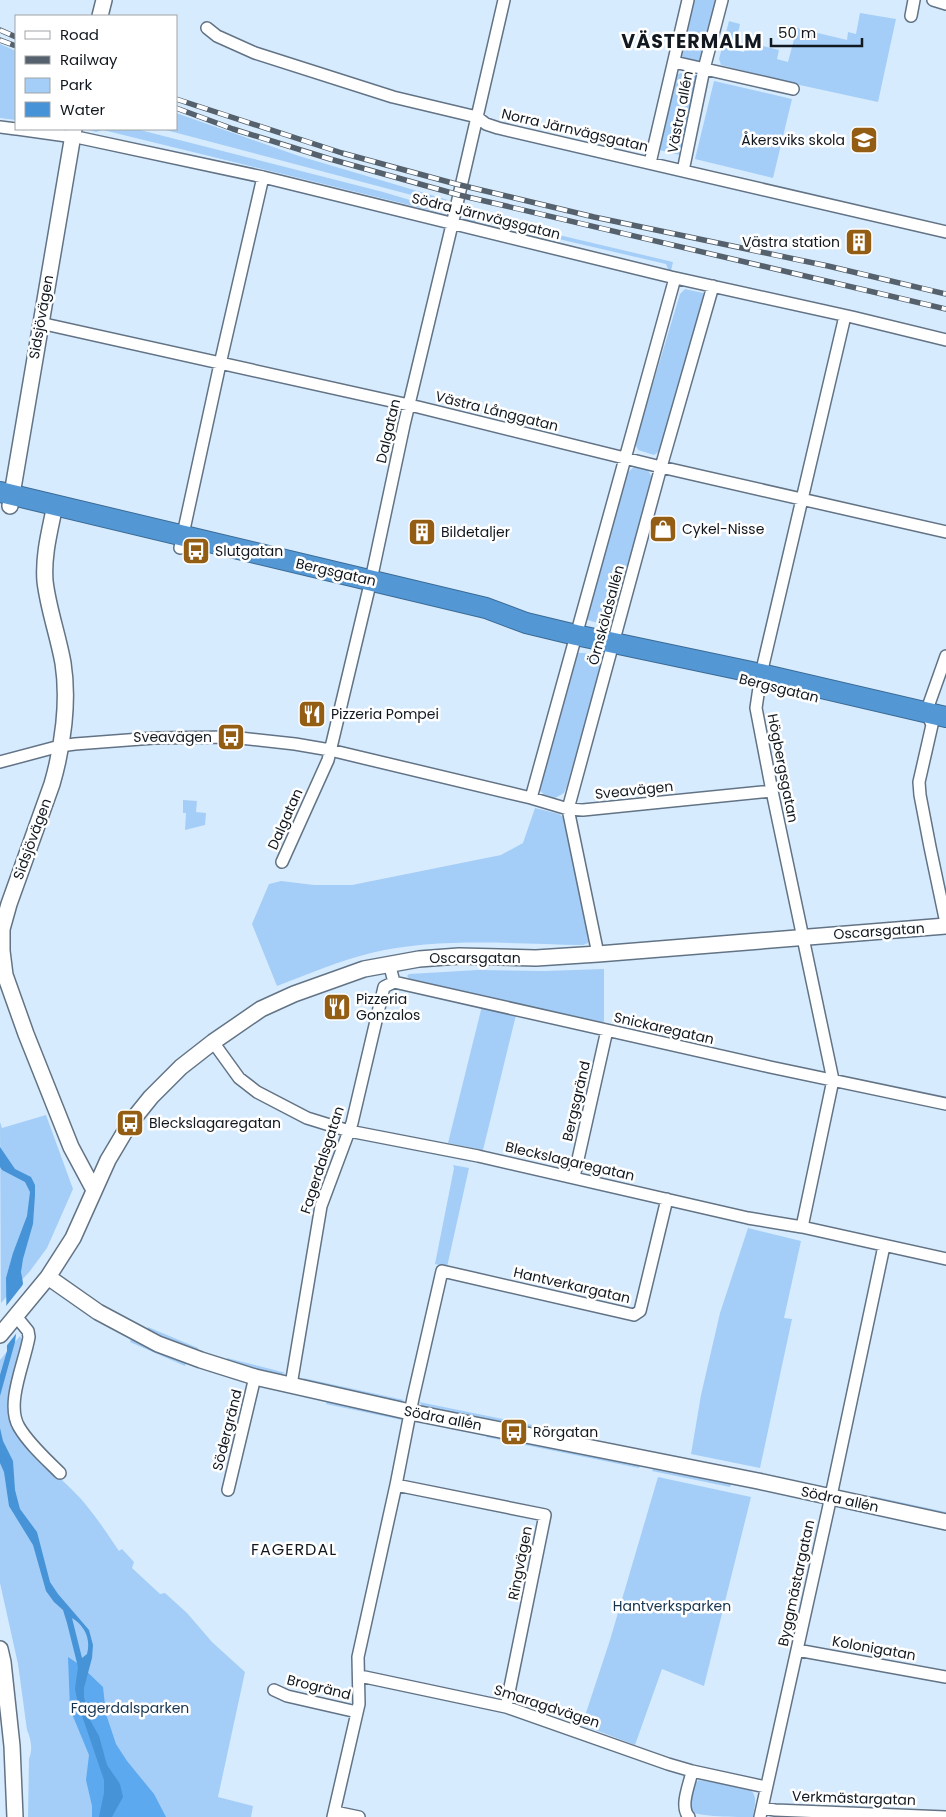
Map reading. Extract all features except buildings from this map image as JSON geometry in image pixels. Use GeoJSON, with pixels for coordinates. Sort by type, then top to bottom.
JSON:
{"type":"FeatureCollection","features":[{"type":"Feature","properties":{"kind":"highway","name":"Bergsgatan"},"geometry":{"type":"LineString","coordinates":[[5,499],[370,586],[482,620],[526,623],[938,721]]}},
{"type":"Feature","properties":{"kind":"street"},"geometry":{"type":"LineString","coordinates":[[100,15],[104,0]]}},
{"type":"Feature","properties":{"kind":"street","name":"Dalgatan"},"geometry":{"type":"LineString","coordinates":[[282,862],[328,760],[370,586],[408,405],[504,0]]}},
{"type":"Feature","properties":{"kind":"street","name":"Västra allén"},"geometry":{"type":"LineString","coordinates":[[650,163],[688,0]]}},
{"type":"Feature","properties":{"kind":"street","name":"Västra allén"},"geometry":{"type":"LineString","coordinates":[[683,171],[704,69],[722,0]]}},
{"type":"Feature","properties":{"kind":"street"},"geometry":{"type":"LineString","coordinates":[[911,16],[914,0]]}},
{"type":"Feature","properties":{"kind":"street"},"geometry":{"type":"LineString","coordinates":[[932,0],[946,4]]}},
{"type":"Feature","properties":{"kind":"street","name":"Norra Järnvägsgatan"},"geometry":{"type":"LineString","coordinates":[[207,28],[217,36],[255,53],[393,97],[477,117],[486,124],[498,128],[946,232]]}},
{"type":"Feature","properties":{"kind":"street"},"geometry":{"type":"LineString","coordinates":[[674,62],[792,89]]}},
{"type":"Feature","properties":{"kind":"street","name":"Södra Järnvägsgatan"},"geometry":{"type":"LineString","coordinates":[[0,127],[15,129]]}},
{"type":"Feature","properties":{"kind":"street","name":"Södra Järnvägsgatan"},"geometry":{"type":"LineString","coordinates":[[35,130],[73,132],[675,278],[946,340]]}},
{"type":"Feature","properties":{"kind":"street","name":"Sidsjövägen"},"geometry":{"type":"LineString","coordinates":[[5,499],[40,323],[73,132]]}},
{"type":"Feature","properties":{"kind":"street"},"geometry":{"type":"LineString","coordinates":[[182,542],[263,177]]}},
{"type":"Feature","properties":{"kind":"street","name":"Örnsköldsallén"},"geometry":{"type":"LineString","coordinates":[[531,798],[675,278]]}},
{"type":"Feature","properties":{"kind":"street","name":"Örnsköldsallén"},"geometry":{"type":"LineString","coordinates":[[598,954],[568,809],[614,644],[660,467],[713,286]]}},
{"type":"Feature","properties":{"kind":"street","name":"Högbergsgatan"},"geometry":{"type":"LineString","coordinates":[[802,1227],[832,1080],[756,708],[761,679],[845,316]]}},
{"type":"Feature","properties":{"kind":"street","name":"Västra Långgatan"},"geometry":{"type":"LineString","coordinates":[[40,323],[408,405],[660,467],[946,532]]}},
{"type":"Feature","properties":{"kind":"street","name":"Sidsjövägen"},"geometry":{"type":"LineString","coordinates":[[54,511],[45,560],[45,581],[63,664],[65,689],[63,726],[57,767],[52,784],[9,904],[2,929],[2,951],[5,975],[26,1034],[71,1147],[94,1190]]}},
{"type":"Feature","properties":{"kind":"street"},"geometry":{"type":"LineString","coordinates":[[946,656],[938,721],[919,782],[946,924]]}},
{"type":"Feature","properties":{"kind":"street","name":"Sveavägen"},"geometry":{"type":"LineString","coordinates":[[0,762],[60,746],[182,736],[231,737],[330,750],[531,798],[568,809],[582,810],[772,791]]}},
{"type":"Feature","properties":{"kind":"street","name":"Oscarsgatan"},"geometry":{"type":"LineString","coordinates":[[94,1190],[108,1160],[130,1123],[151,1097],[181,1067],[261,1009],[341,976],[389,963],[419,959],[459,956],[536,958],[598,954],[946,924]]}},
{"type":"Feature","properties":{"kind":"street"},"geometry":{"type":"LineString","coordinates":[[389,963],[394,982]]}},
{"type":"Feature","properties":{"kind":"street","name":"Snickaregatan"},"geometry":{"type":"LineString","coordinates":[[394,982],[946,1104]]}},
{"type":"Feature","properties":{"kind":"street","name":"Fagerdalsgatan"},"geometry":{"type":"LineString","coordinates":[[291,1385],[321,1206],[349,1130],[384,987],[394,982]]}},
{"type":"Feature","properties":{"kind":"street","name":"Bergsgränd"},"geometry":{"type":"LineString","coordinates":[[574,1177],[607,1030]]}},
{"type":"Feature","properties":{"kind":"street","name":"Bleckslagaregatan"},"geometry":{"type":"LineString","coordinates":[[213,1042],[239,1078],[257,1092],[307,1118],[349,1130],[466,1153],[748,1218],[802,1227],[946,1260]]}},
{"type":"Feature","properties":{"kind":"street"},"geometry":{"type":"LineString","coordinates":[[0,1335],[19,1320],[36,1291],[48,1277],[73,1238],[94,1190]]}},
{"type":"Feature","properties":{"kind":"street","name":"Hantverkargatan"},"geometry":{"type":"LineString","coordinates":[[410,1412],[442,1271],[634,1315],[640,1311],[667,1199]]}},
{"type":"Feature","properties":{"kind":"street","name":"Byggmästargatan"},"geometry":{"type":"LineString","coordinates":[[761,1812],[884,1246]]}},
{"type":"Feature","properties":{"kind":"street","name":"Södra allén"},"geometry":{"type":"LineString","coordinates":[[48,1277],[98,1312],[158,1344],[255,1377],[410,1412],[758,1481],[946,1522]]}},
{"type":"Feature","properties":{"kind":"street"},"geometry":{"type":"LineString","coordinates":[[19,1320],[28,1331],[30,1337],[16,1392],[14,1413],[18,1426],[60,1473]]}},
{"type":"Feature","properties":{"kind":"street","name":"Södergränd"},"geometry":{"type":"LineString","coordinates":[[228,1490],[255,1377]]}},
{"type":"Feature","properties":{"kind":"street"},"geometry":{"type":"LineString","coordinates":[[360,1817],[334,1814],[359,1704],[360,1676],[358,1657],[410,1412]]}},
{"type":"Feature","properties":{"kind":"street","name":"Ringvägen"},"geometry":{"type":"LineString","coordinates":[[396,1485],[545,1515],[506,1706]]}},
{"type":"Feature","properties":{"kind":"street"},"geometry":{"type":"LineString","coordinates":[[0,1650],[12,1746],[15,1817]]}},
{"type":"Feature","properties":{"kind":"street","name":"Kolonigatan"},"geometry":{"type":"LineString","coordinates":[[797,1650],[946,1677]]}},
{"type":"Feature","properties":{"kind":"street","name":"Smaragdvägen"},"geometry":{"type":"LineString","coordinates":[[360,1676],[506,1706],[692,1771],[766,1788]]}},
{"type":"Feature","properties":{"kind":"street","name":"Brogränd"},"geometry":{"type":"LineString","coordinates":[[274,1690],[287,1696],[357,1712]]}},
{"type":"Feature","properties":{"kind":"street"},"geometry":{"type":"LineString","coordinates":[[689,1817],[685,1813],[684,1805],[692,1771]]}},
{"type":"Feature","properties":{"kind":"street","name":"Verkmästargatan"},"geometry":{"type":"LineString","coordinates":[[761,1812],[775,1810],[946,1817]]}},
{"type":"Feature","properties":{"kind":"green space"},"geometry":{"type":"Polygon","coordinates":[[[694,0],[717,0],[703,58],[698,62],[683,59],[681,55],[694,0]]]}},
{"type":"Feature","properties":{"kind":"green space"},"geometry":{"type":"Polygon","coordinates":[[[860,13],[896,19],[878,102],[795,84],[721,65],[719,59],[729,21],[740,24],[734,50],[744,52],[747,42],[779,50],[777,59],[788,62],[797,28],[847,40],[848,32],[856,34],[860,13]]]}},
{"type":"Feature","properties":{"kind":"green space"},"geometry":{"type":"Polygon","coordinates":[[[0,44],[15,51],[15,120],[0,118],[0,44]]]}},
{"type":"Feature","properties":{"kind":"green space"},"geometry":{"type":"Polygon","coordinates":[[[680,73],[696,76],[698,81],[680,155],[659,150],[676,76],[680,73]]]}},
{"type":"Feature","properties":{"kind":"green space"},"geometry":{"type":"Polygon","coordinates":[[[714,81],[792,99],[773,178],[695,159],[714,81]]]}},
{"type":"Feature","properties":{"kind":"green space"},"geometry":{"type":"Polygon","coordinates":[[[178,114],[299,156],[448,200],[438,202],[166,130],[178,130],[178,114]]]}},
{"type":"Feature","properties":{"kind":"green space"},"geometry":{"type":"Polygon","coordinates":[[[103,130],[140,130],[383,192],[437,208],[438,212],[103,130]]]}},
{"type":"Feature","properties":{"kind":"green space"},"geometry":{"type":"Polygon","coordinates":[[[466,213],[673,262],[671,271],[666,264],[481,221],[469,224],[464,222],[466,213]]]}},
{"type":"Feature","properties":{"kind":"green space"},"geometry":{"type":"Polygon","coordinates":[[[685,289],[703,293],[704,300],[660,451],[654,455],[638,450],[635,443],[680,294],[685,289]]]}},
{"type":"Feature","properties":{"kind":"green space"},"geometry":{"type":"Polygon","coordinates":[[[634,467],[648,470],[652,478],[612,624],[607,626],[588,620],[586,614],[627,473],[634,467]]]}},
{"type":"Feature","properties":{"kind":"green space"},"geometry":{"type":"Polygon","coordinates":[[[577,653],[596,656],[601,664],[567,786],[564,793],[555,798],[545,795],[540,791],[539,785],[577,653]]]}},
{"type":"Feature","properties":{"kind":"green space"},"geometry":{"type":"Polygon","coordinates":[[[183,800],[197,801],[196,812],[206,813],[205,825],[185,830],[186,813],[183,813],[183,800]]]}},
{"type":"Feature","properties":{"kind":"green space"},"geometry":{"type":"Polygon","coordinates":[[[535,808],[559,814],[564,818],[570,839],[588,943],[583,945],[450,943],[397,948],[347,960],[277,986],[252,924],[269,884],[281,881],[314,885],[352,885],[501,855],[523,843],[535,808]]]}},
{"type":"Feature","properties":{"kind":"green space"},"geometry":{"type":"Polygon","coordinates":[[[604,969],[604,1023],[411,981],[407,976],[409,974],[478,970],[544,971],[604,969]]]}},
{"type":"Feature","properties":{"kind":"green space"},"geometry":{"type":"Polygon","coordinates":[[[482,1006],[516,1015],[483,1150],[448,1143],[482,1006]]]}},
{"type":"Feature","properties":{"kind":"green space"},"geometry":{"type":"Polygon","coordinates":[[[46,1115],[73,1189],[47,1248],[30,1271],[1,1303],[0,1122],[2,1128],[46,1115]]]}},
{"type":"Feature","properties":{"kind":"green space"},"geometry":{"type":"Polygon","coordinates":[[[453,1165],[469,1168],[447,1267],[435,1264],[454,1168],[453,1165]]]}},
{"type":"Feature","properties":{"kind":"green space"},"geometry":{"type":"Polygon","coordinates":[[[748,1228],[801,1241],[784,1318],[792,1319],[760,1468],[691,1454],[701,1395],[720,1313],[748,1228]]]}},
{"type":"Feature","properties":{"kind":"green space"},"geometry":{"type":"Polygon","coordinates":[[[148,1327],[198,1348],[197,1351],[147,1330],[148,1327]]]}},
{"type":"Feature","properties":{"kind":"green space","name":"Fagerdalsparken"},"geometry":{"type":"Polygon","coordinates":[[[20,1336],[23,1342],[8,1407],[9,1416],[19,1437],[81,1499],[119,1551],[122,1549],[134,1562],[132,1568],[160,1594],[165,1593],[187,1613],[212,1642],[245,1672],[218,1797],[253,1806],[251,1817],[28,1817],[31,1744],[27,1730],[18,1664],[0,1583],[0,1360],[20,1336]]]}},
{"type":"Feature","properties":{"kind":"green space"},"geometry":{"type":"Polygon","coordinates":[[[131,1339],[186,1363],[185,1366],[130,1342],[131,1339]]]}},
{"type":"Feature","properties":{"kind":"green space"},"geometry":{"type":"Polygon","coordinates":[[[227,1358],[286,1373],[277,1375],[227,1362],[227,1358]]]}},
{"type":"Feature","properties":{"kind":"green space"},"geometry":{"type":"Polygon","coordinates":[[[303,1378],[404,1400],[400,1402],[307,1382],[303,1378]]]}},
{"type":"Feature","properties":{"kind":"green space"},"geometry":{"type":"Polygon","coordinates":[[[327,1401],[400,1416],[402,1420],[326,1404],[327,1401]]]}},
{"type":"Feature","properties":{"kind":"green space"},"geometry":{"type":"Polygon","coordinates":[[[419,1402],[537,1426],[536,1430],[423,1407],[419,1402]]]}},
{"type":"Feature","properties":{"kind":"green space"},"geometry":{"type":"Polygon","coordinates":[[[487,1434],[640,1465],[639,1468],[486,1437],[487,1434]]]}},
{"type":"Feature","properties":{"kind":"green space"},"geometry":{"type":"Polygon","coordinates":[[[653,1469],[731,1484],[730,1487],[652,1471],[653,1469]]]}},
{"type":"Feature","properties":{"kind":"green space","name":"Hantverksparken"},"geometry":{"type":"Polygon","coordinates":[[[658,1477],[751,1497],[704,1686],[662,1669],[635,1745],[582,1725],[610,1640],[658,1477]]]}},
{"type":"Feature","properties":{"kind":"green space"},"geometry":{"type":"Polygon","coordinates":[[[872,1496],[946,1512],[946,1515],[872,1500],[872,1496]]]}},
{"type":"Feature","properties":{"kind":"green space"},"geometry":{"type":"Polygon","coordinates":[[[699,1780],[749,1789],[755,1798],[753,1817],[709,1816],[689,1811],[693,1785],[699,1780]]]}},
{"type":"Feature","properties":{"kind":"shaded area"},"geometry":{"type":"Polygon","coordinates":[[[68,1657],[80,1665],[103,1687],[106,1714],[116,1744],[127,1761],[154,1794],[166,1817],[92,1817],[92,1806],[86,1780],[89,1755],[70,1709],[68,1657]]]}},
{"type":"Feature","properties":{"kind":"water"},"geometry":{"type":"Polygon","coordinates":[[[0,1147],[15,1169],[31,1177],[35,1185],[35,1195],[33,1224],[21,1272],[23,1283],[15,1342],[0,1396],[0,1375],[7,1351],[6,1278],[27,1216],[30,1192],[25,1182],[2,1170],[0,1167],[0,1147]]]}},
{"type":"Feature","properties":{"kind":"water"},"geometry":{"type":"Polygon","coordinates":[[[0,1428],[3,1441],[13,1461],[15,1490],[20,1509],[37,1532],[50,1582],[89,1630],[93,1645],[92,1658],[84,1688],[84,1697],[90,1720],[99,1736],[107,1765],[120,1784],[123,1797],[112,1817],[99,1817],[104,1793],[104,1780],[78,1704],[75,1689],[78,1667],[63,1610],[46,1591],[33,1545],[9,1506],[4,1472],[0,1463],[0,1428]],[[72,1618],[82,1658],[87,1654],[88,1643],[84,1629],[72,1618]]]}},
{"type":"Feature","properties":{"kind":"pier"},"geometry":{"type":"Polygon","coordinates":[[[25,1282],[19,1330],[4,1349],[3,1310],[25,1282]]]}},
{"type":"Feature","properties":{"kind":"railway"},"geometry":{"type":"LineString","coordinates":[[0,30],[15,37]]}},
{"type":"Feature","properties":{"kind":"railway"},"geometry":{"type":"LineString","coordinates":[[0,40],[15,46]]}},
{"type":"Feature","properties":{"kind":"railway"},"geometry":{"type":"LineString","coordinates":[[178,100],[342,153],[456,184],[594,217],[828,266],[946,294]]}},
{"type":"Feature","properties":{"kind":"railway"},"geometry":{"type":"LineString","coordinates":[[178,109],[233,129],[330,159],[459,195],[946,309]]}},
{"type":"Feature","properties":{"kind":"place","name":"Åkersviks skola"},"geometry":{"type":"Point","coordinates":[864,140]}},
{"type":"Feature","properties":{"kind":"place","name":"Västra station"},"geometry":{"type":"Point","coordinates":[859,242]}},
{"type":"Feature","properties":{"kind":"place","name":"Cykel-Nisse"},"geometry":{"type":"Point","coordinates":[663,529]}},
{"type":"Feature","properties":{"kind":"place","name":"Bildetaljer"},"geometry":{"type":"Point","coordinates":[422,532]}},
{"type":"Feature","properties":{"kind":"place","name":"Slutgatan"},"geometry":{"type":"Point","coordinates":[196,551]}},
{"type":"Feature","properties":{"kind":"place","name":"Pizzeria Pompei"},"geometry":{"type":"Point","coordinates":[312,714]}},
{"type":"Feature","properties":{"kind":"place","name":"Sveavägen"},"geometry":{"type":"Point","coordinates":[231,737]}},
{"type":"Feature","properties":{"kind":"place","name":"Pizzeria Gonzalos"},"geometry":{"type":"Point","coordinates":[337,1007]}},
{"type":"Feature","properties":{"kind":"place","name":"Bleckslagaregatan"},"geometry":{"type":"Point","coordinates":[130,1123]}},
{"type":"Feature","properties":{"kind":"place","name":"Rörgatan"},"geometry":{"type":"Point","coordinates":[514,1432]}},
{"type":"Feature","properties":{"kind":"district","name":"VÄSTERMALM"},"geometry":{"type":"Point","coordinates":[692,41]}},
{"type":"Feature","properties":{"kind":"district","name":"FAGERDAL"},"geometry":{"type":"Point","coordinates":[294,1549]}}]}
